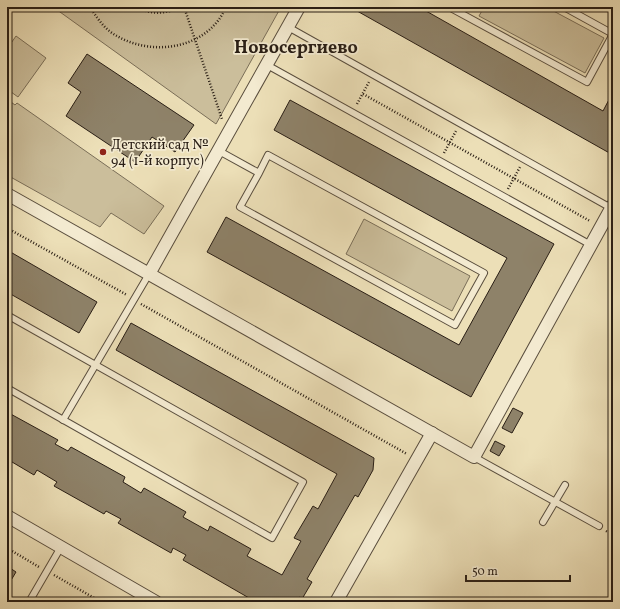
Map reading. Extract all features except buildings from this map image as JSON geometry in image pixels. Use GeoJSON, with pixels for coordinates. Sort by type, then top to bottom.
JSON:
{"type":"FeatureCollection","features":[{"type":"Feature","properties":{"kind":"street"},"geometry":{"type":"LineString","coordinates":[[148,274],[219,151],[299,7]]}},
{"type":"Feature","properties":{"kind":"street"},"geometry":{"type":"LineString","coordinates":[[7,194],[474,457],[612,207]]}},
{"type":"Feature","properties":{"kind":"street"},"geometry":{"type":"LineString","coordinates":[[336,602],[432,433]]}},
{"type":"Feature","properties":{"kind":"street"},"geometry":{"type":"LineString","coordinates":[[7,516],[156,602]]}},
{"type":"Feature","properties":{"kind":"lane"},"geometry":{"type":"LineString","coordinates":[[449,7],[587,82],[613,34],[564,7]]}},
{"type":"Feature","properties":{"kind":"lane"},"geometry":{"type":"LineString","coordinates":[[288,27],[612,207]]}},
{"type":"Feature","properties":{"kind":"lane"},"geometry":{"type":"LineString","coordinates":[[267,65],[591,245]]}},
{"type":"Feature","properties":{"kind":"lane"},"geometry":{"type":"LineString","coordinates":[[219,151],[259,173]]}},
{"type":"Feature","properties":{"kind":"lane"},"geometry":{"type":"LineString","coordinates":[[268,155],[484,273],[455,325],[240,207],[259,173],[268,155]]}},
{"type":"Feature","properties":{"kind":"lane"},"geometry":{"type":"LineString","coordinates":[[63,420],[94,364],[148,274]]}},
{"type":"Feature","properties":{"kind":"lane"},"geometry":{"type":"LineString","coordinates":[[7,315],[303,482],[272,538],[7,388]]}},
{"type":"Feature","properties":{"kind":"lane"},"geometry":{"type":"LineString","coordinates":[[474,457],[598,526]]}},
{"type":"Feature","properties":{"kind":"lane"},"geometry":{"type":"LineString","coordinates":[[543,522],[565,485]]}},
{"type":"Feature","properties":{"kind":"lane"},"geometry":{"type":"LineString","coordinates":[[29,602],[61,547]]}},
{"type":"Feature","properties":{"kind":"path"},"geometry":{"type":"LineString","coordinates":[[90,7],[100,22],[115,36],[134,45],[161,48],[175,46],[195,39],[211,27],[226,7]]}},
{"type":"Feature","properties":{"kind":"path"},"geometry":{"type":"LineString","coordinates":[[137,7],[143,11],[157,14],[171,12],[180,7]]}},
{"type":"Feature","properties":{"kind":"path"},"geometry":{"type":"LineString","coordinates":[[184,7],[224,124]]}},
{"type":"Feature","properties":{"kind":"path"},"geometry":{"type":"LineString","coordinates":[[352,112],[373,74]]}},
{"type":"Feature","properties":{"kind":"path"},"geometry":{"type":"LineString","coordinates":[[363,94],[601,227]]}},
{"type":"Feature","properties":{"kind":"path"},"geometry":{"type":"LineString","coordinates":[[439,161],[460,123]]}},
{"type":"Feature","properties":{"kind":"path"},"geometry":{"type":"LineString","coordinates":[[504,197],[525,159]]}},
{"type":"Feature","properties":{"kind":"path"},"geometry":{"type":"LineString","coordinates":[[7,228],[416,459]]}},
{"type":"Feature","properties":{"kind":"shaded area"},"geometry":{"type":"Polygon","coordinates":[[[53,7],[281,7],[216,124],[53,7]]]}},
{"type":"Feature","properties":{"kind":"shaded area"},"geometry":{"type":"Polygon","coordinates":[[[484,7],[546,7],[604,38],[585,73],[479,16],[484,7]]]}},
{"type":"Feature","properties":{"kind":"shaded area"},"geometry":{"type":"Polygon","coordinates":[[[16,36],[46,58],[18,97],[7,89],[7,49],[16,36]]]}},
{"type":"Feature","properties":{"kind":"shaded area"},"geometry":{"type":"Polygon","coordinates":[[[7,99],[15,105],[17,103],[164,206],[144,234],[111,213],[100,227],[7,175],[7,99]]]}},
{"type":"Feature","properties":{"kind":"shaded area"},"geometry":{"type":"Polygon","coordinates":[[[364,219],[470,276],[452,311],[346,254],[364,219]]]}},
{"type":"Feature","properties":{"kind":"place","name":"Детский сад № 94 (1-й корпус)"},"geometry":{"type":"Point","coordinates":[103,152]}},
{"type":"Feature","properties":{"kind":"district","name":"Новосергиево"},"geometry":{"type":"Point","coordinates":[296,47]}}]}
